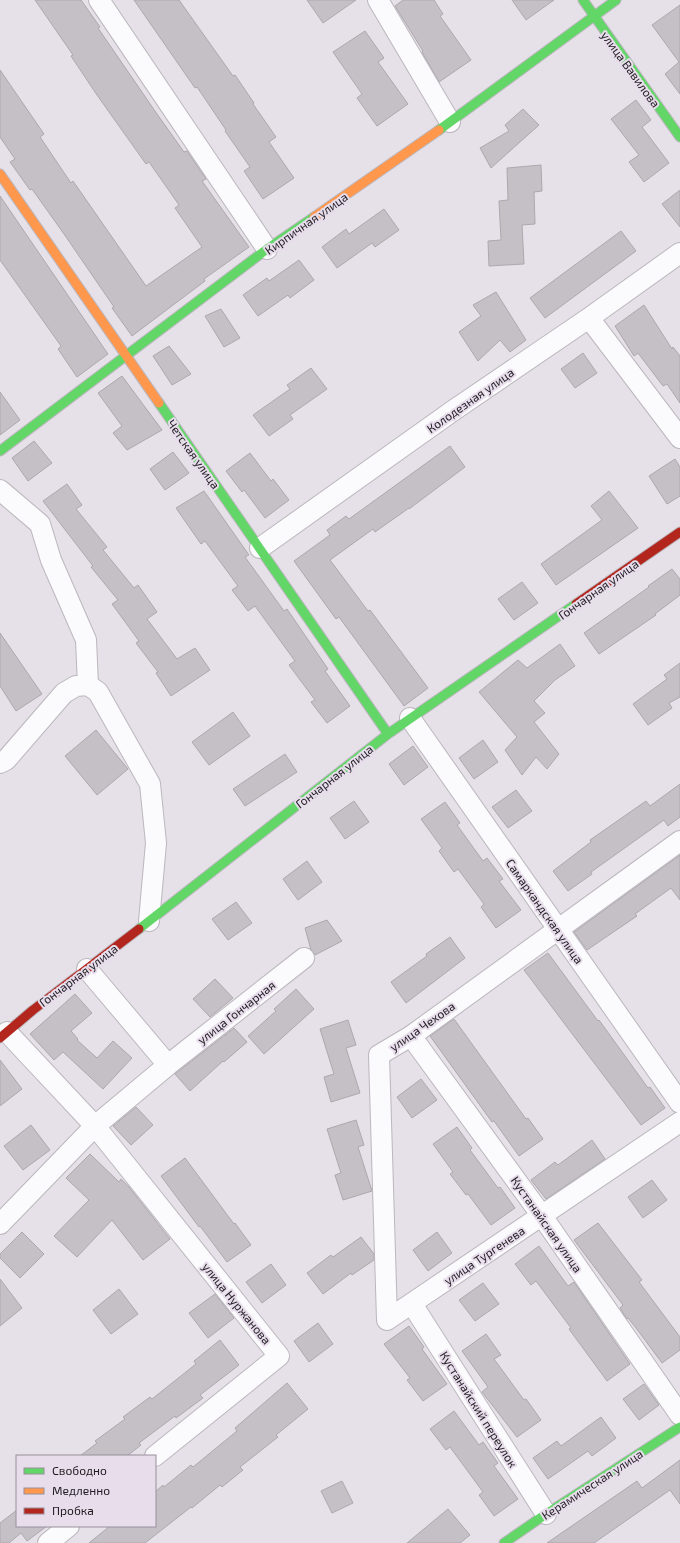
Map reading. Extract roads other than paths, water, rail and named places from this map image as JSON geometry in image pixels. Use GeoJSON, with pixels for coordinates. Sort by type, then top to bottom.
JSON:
{"type":"FeatureCollection","features":[{"type":"Feature","properties":{"kind":"street"},"geometry":{"type":"LineString","coordinates":[[99,0],[267,249]]}},
{"type":"Feature","properties":{"kind":"street"},"geometry":{"type":"LineString","coordinates":[[378,0],[450,122]]}},
{"type":"Feature","properties":{"kind":"street","name":"улица Вавилова"},"geometry":{"type":"LineString","coordinates":[[583,0],[680,137]]}},
{"type":"Feature","properties":{"kind":"street","name":"Кирпичная улица"},"geometry":{"type":"LineString","coordinates":[[0,451],[267,249],[450,122],[616,0]]}},
{"type":"Feature","properties":{"kind":"street","name":"Четская улица"},"geometry":{"type":"LineString","coordinates":[[0,174],[388,734]]}},
{"type":"Feature","properties":{"kind":"street","name":"Колодезная улица"},"geometry":{"type":"LineString","coordinates":[[260,548],[454,410],[589,318],[680,253]]}},
{"type":"Feature","properties":{"kind":"street"},"geometry":{"type":"LineString","coordinates":[[589,318],[680,438]]}},
{"type":"Feature","properties":{"kind":"street"},"geometry":{"type":"LineString","coordinates":[[0,490],[40,524],[51,560],[86,640],[88,685]]}},
{"type":"Feature","properties":{"kind":"street","name":"Гончарная улица"},"geometry":{"type":"LineString","coordinates":[[4,1035],[388,734],[680,532]]}},
{"type":"Feature","properties":{"kind":"street"},"geometry":{"type":"LineString","coordinates":[[0,763],[6,760],[64,693],[76,686],[88,685],[98,692],[150,784],[156,843],[149,921]]}},
{"type":"Feature","properties":{"kind":"street","name":"Самаркандская улица"},"geometry":{"type":"LineString","coordinates":[[410,718],[680,1103]]}},
{"type":"Feature","properties":{"kind":"street","name":"улица Чехова"},"geometry":{"type":"LineString","coordinates":[[387,1320],[379,1055],[411,1036],[680,841]]}},
{"type":"Feature","properties":{"kind":"street","name":"улица Гончарная"},"geometry":{"type":"LineString","coordinates":[[95,1126],[168,1065],[304,958]]}},
{"type":"Feature","properties":{"kind":"street"},"geometry":{"type":"LineString","coordinates":[[87,969],[168,1065]]}},
{"type":"Feature","properties":{"kind":"street","name":"улица Нуржанова"},"geometry":{"type":"LineString","coordinates":[[4,1035],[95,1126],[279,1356],[156,1455]]}},
{"type":"Feature","properties":{"kind":"street","name":"Кустанайская улица"},"geometry":{"type":"LineString","coordinates":[[411,1036],[542,1216],[680,1415]]}},
{"type":"Feature","properties":{"kind":"street","name":"улица Тургенева"},"geometry":{"type":"LineString","coordinates":[[387,1320],[680,1122]]}},
{"type":"Feature","properties":{"kind":"street"},"geometry":{"type":"LineString","coordinates":[[0,1224],[95,1126]]}},
{"type":"Feature","properties":{"kind":"street","name":"Кустанайский переулок"},"geometry":{"type":"LineString","coordinates":[[412,1304],[546,1514]]}},
{"type":"Feature","properties":{"kind":"street","name":"Керамическая улица"},"geometry":{"type":"LineString","coordinates":[[504,1543],[680,1426]]}},
{"type":"Feature","properties":{"kind":"street"},"geometry":{"type":"LineString","coordinates":[[48,1543],[68,1527]]}}]}
